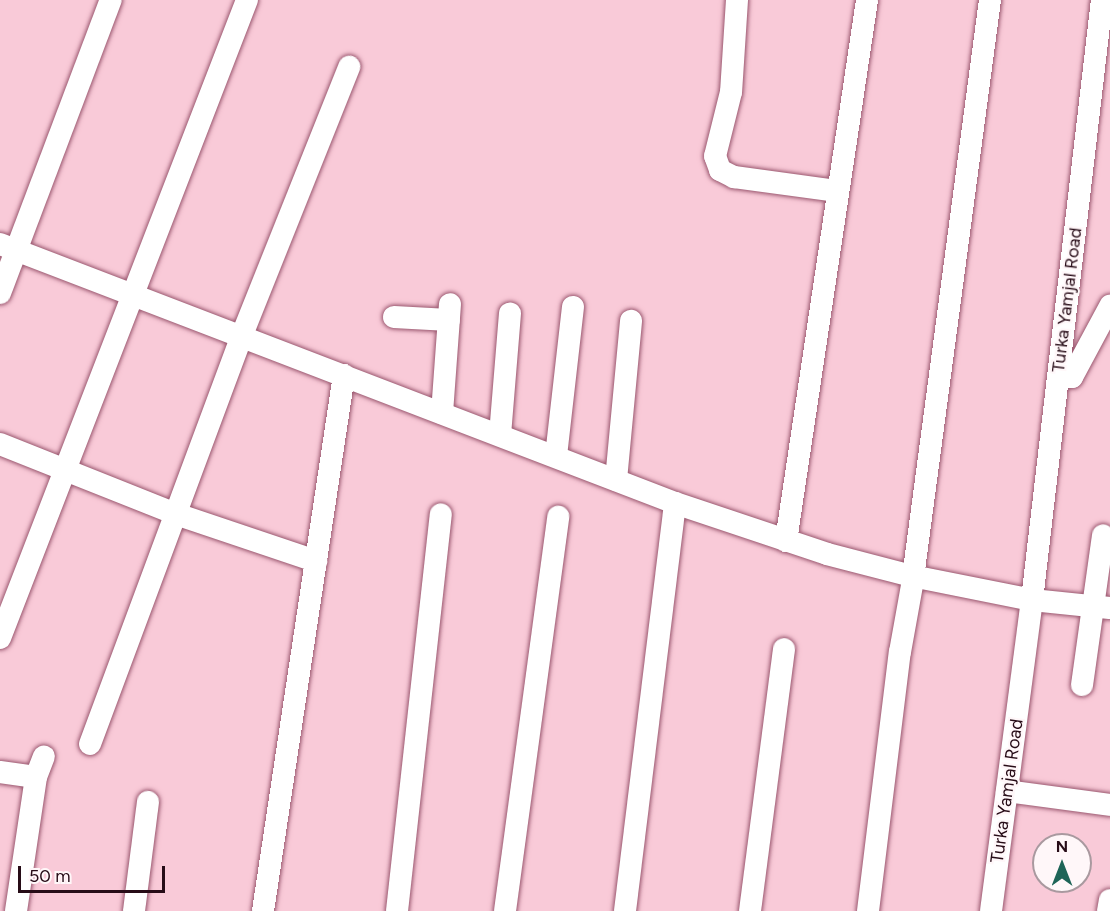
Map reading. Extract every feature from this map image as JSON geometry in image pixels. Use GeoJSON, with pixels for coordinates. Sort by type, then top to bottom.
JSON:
{"type":"FeatureCollection","features":[{"type":"Feature","properties":{"kind":"street"},"geometry":{"type":"LineString","coordinates":[[0,293],[8,247],[111,0]]}},
{"type":"Feature","properties":{"kind":"street"},"geometry":{"type":"LineString","coordinates":[[0,638],[63,470],[247,0]]}},
{"type":"Feature","properties":{"kind":"street"},"geometry":{"type":"LineString","coordinates":[[737,0],[731,92],[715,156],[720,170],[734,177],[836,191]]}},
{"type":"Feature","properties":{"kind":"street"},"geometry":{"type":"LineString","coordinates":[[786,541],[836,191],[867,0]]}},
{"type":"Feature","properties":{"kind":"street"},"geometry":{"type":"LineString","coordinates":[[868,911],[900,652],[990,0]]}},
{"type":"Feature","properties":{"kind":"street","name":"Turka Yamjal Road"},"geometry":{"type":"LineString","coordinates":[[991,911],[1032,600],[1102,0]]}},
{"type":"Feature","properties":{"kind":"street"},"geometry":{"type":"LineString","coordinates":[[90,744],[242,335],[349,67]]}},
{"type":"Feature","properties":{"kind":"street"},"geometry":{"type":"LineString","coordinates":[[8,247],[675,503],[786,541],[912,576],[1032,600],[1102,607]]}},
{"type":"Feature","properties":{"kind":"street"},"geometry":{"type":"LineString","coordinates":[[1058,377],[1072,377],[1110,306]]}},
{"type":"Feature","properties":{"kind":"street"},"geometry":{"type":"LineString","coordinates":[[556,456],[573,307]]}},
{"type":"Feature","properties":{"kind":"street"},"geometry":{"type":"LineString","coordinates":[[394,317],[450,312],[442,413]]}},
{"type":"Feature","properties":{"kind":"street"},"geometry":{"type":"LineString","coordinates":[[500,435],[510,313]]}},
{"type":"Feature","properties":{"kind":"street"},"geometry":{"type":"LineString","coordinates":[[616,480],[631,321]]}},
{"type":"Feature","properties":{"kind":"street"},"geometry":{"type":"LineString","coordinates":[[263,911],[344,375]]}},
{"type":"Feature","properties":{"kind":"street"},"geometry":{"type":"LineString","coordinates":[[0,444],[176,514],[316,561]]}},
{"type":"Feature","properties":{"kind":"street"},"geometry":{"type":"LineString","coordinates":[[625,911],[675,503]]}},
{"type":"Feature","properties":{"kind":"street"},"geometry":{"type":"LineString","coordinates":[[397,911],[441,514]]}},
{"type":"Feature","properties":{"kind":"street"},"geometry":{"type":"LineString","coordinates":[[505,911],[558,517]]}},
{"type":"Feature","properties":{"kind":"street"},"geometry":{"type":"LineString","coordinates":[[1082,685],[1102,607],[1103,535]]}},
{"type":"Feature","properties":{"kind":"street"},"geometry":{"type":"LineString","coordinates":[[750,911],[784,649]]}},
{"type":"Feature","properties":{"kind":"street"},"geometry":{"type":"LineString","coordinates":[[0,772],[40,767],[16,911]]}},
{"type":"Feature","properties":{"kind":"street"},"geometry":{"type":"LineString","coordinates":[[1007,791],[1110,806]]}},
{"type":"Feature","properties":{"kind":"street"},"geometry":{"type":"LineString","coordinates":[[134,911],[148,802]]}},
{"type":"Feature","properties":{"kind":"street"},"geometry":{"type":"LineString","coordinates":[[1108,911],[1110,900]]}}]}
